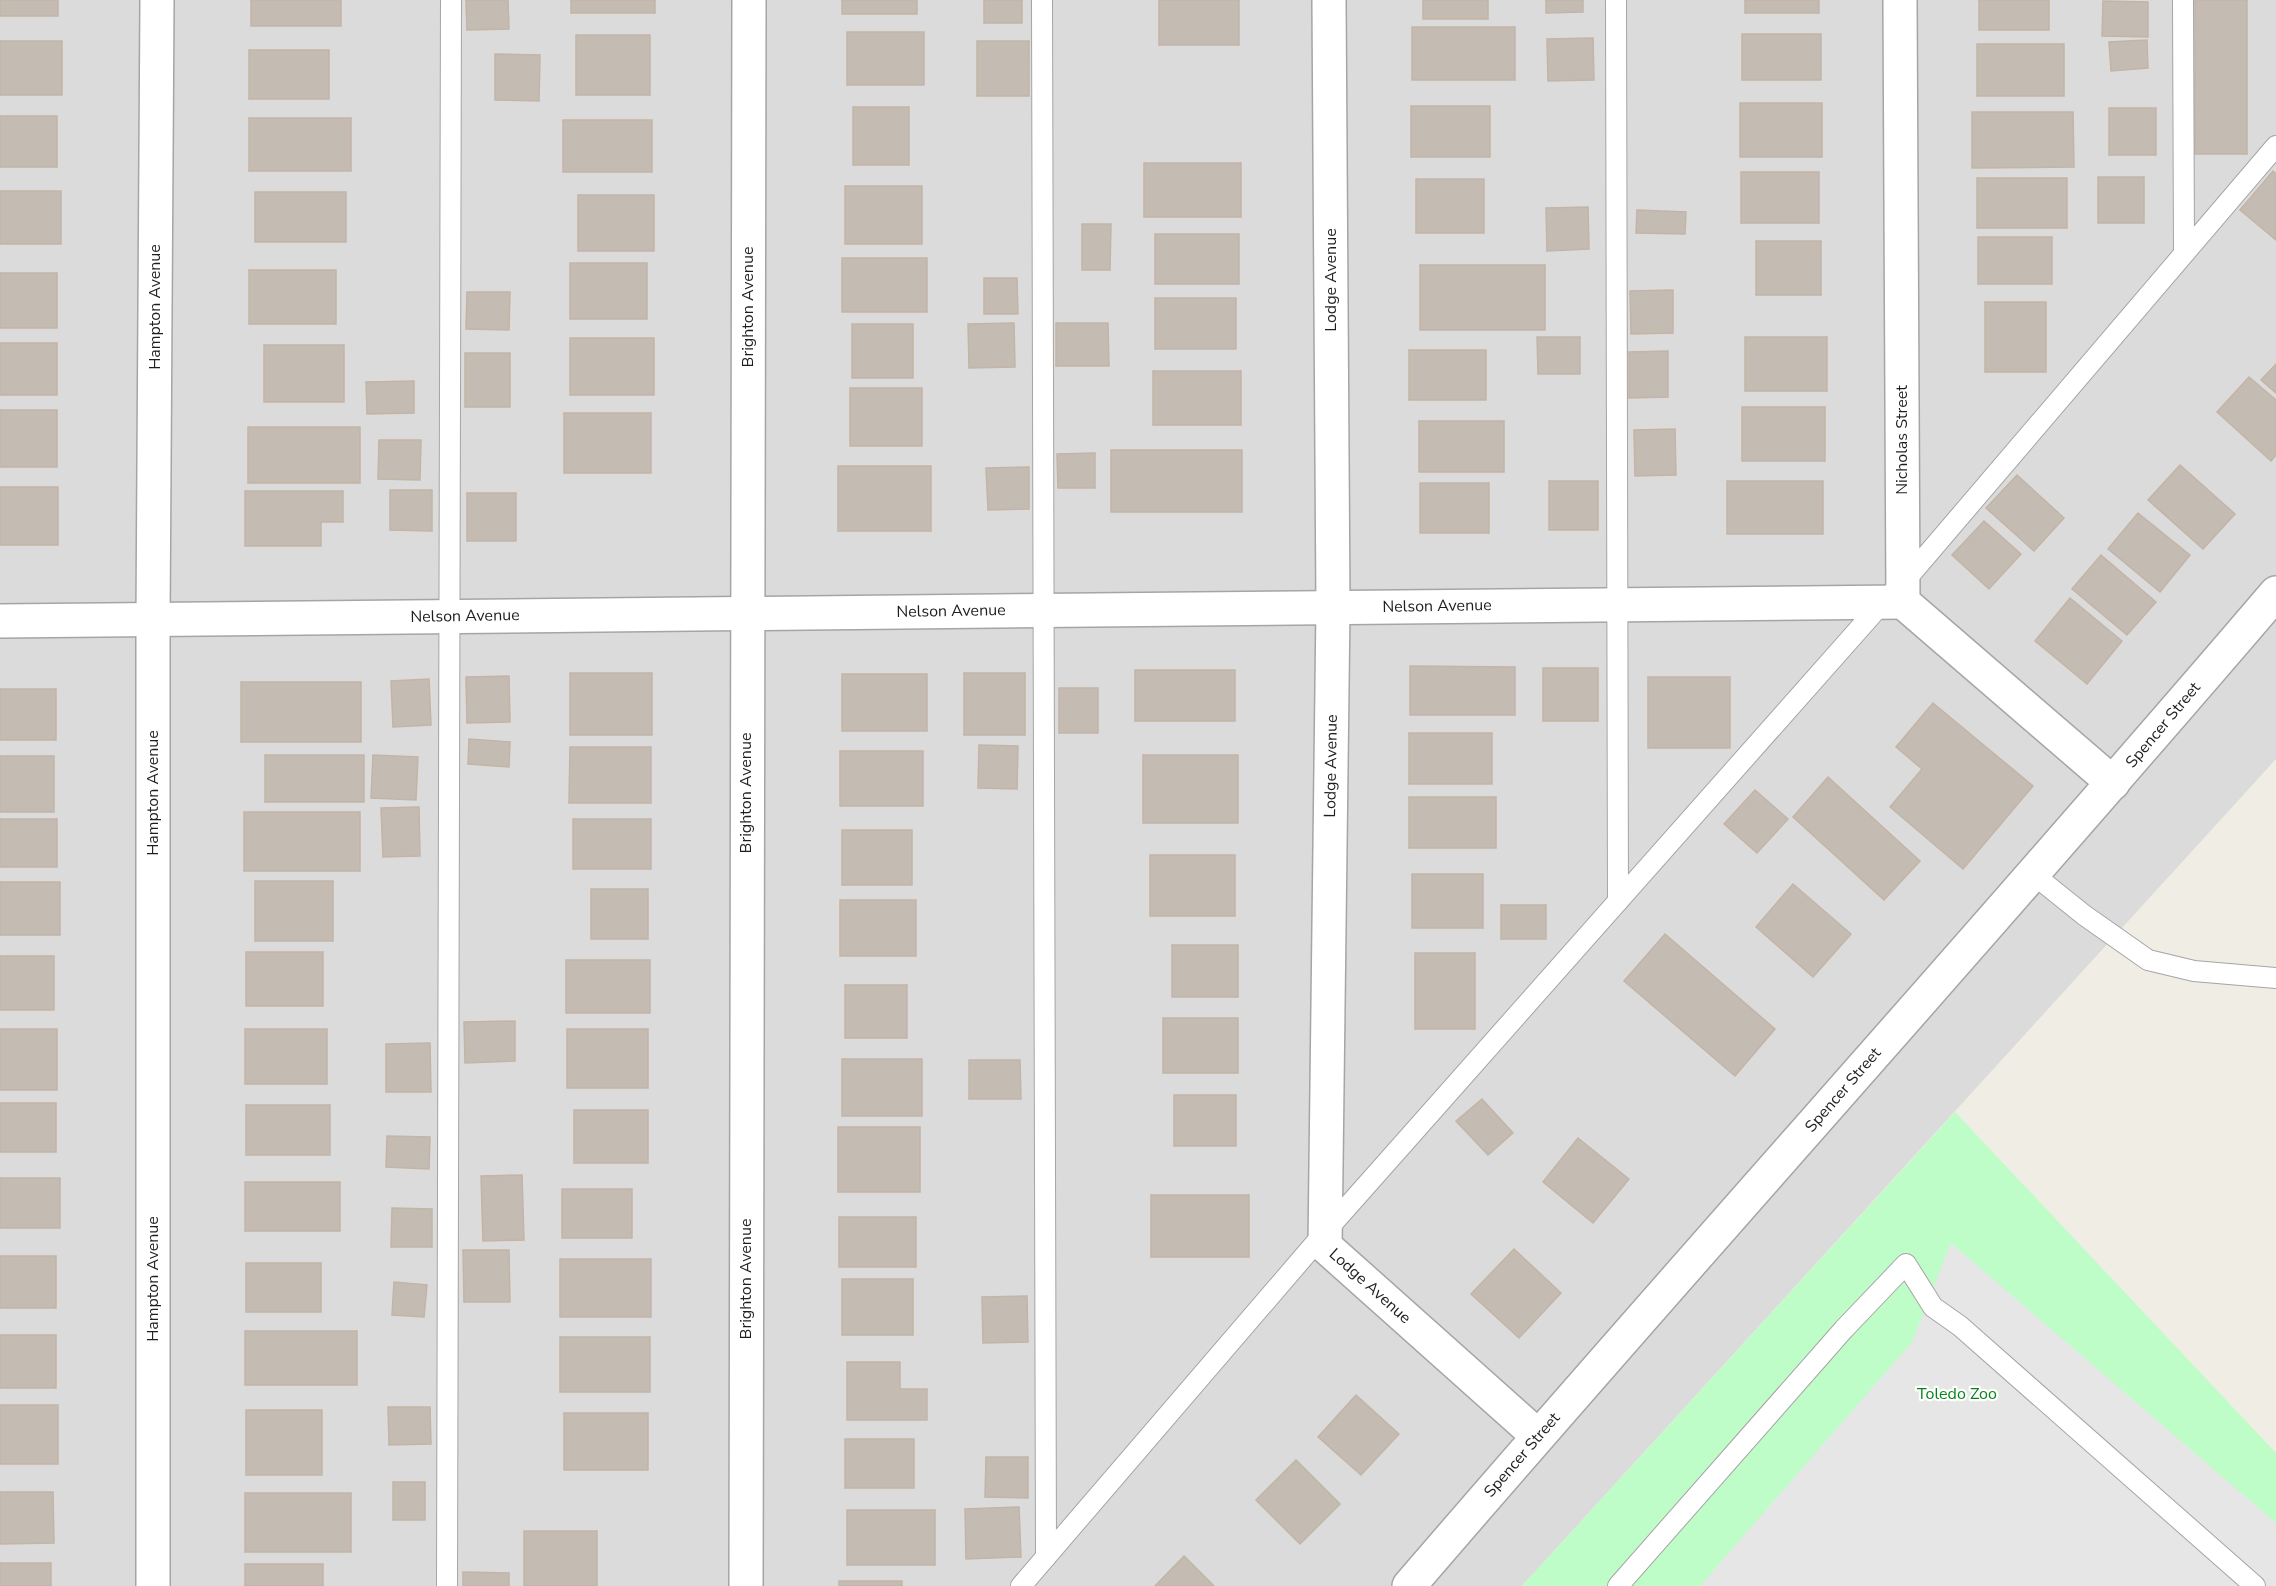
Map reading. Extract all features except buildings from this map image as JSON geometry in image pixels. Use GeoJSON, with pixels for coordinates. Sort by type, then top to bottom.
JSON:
{"type":"FeatureCollection","features":[{"type":"Feature","properties":{"kind":"street","name":"Hampton Avenue"},"geometry":{"type":"LineString","coordinates":[[153,1586],[153,619],[157,0]]}},
{"type":"Feature","properties":{"kind":"street","name":"Brighton Avenue"},"geometry":{"type":"LineString","coordinates":[[746,1586],[746,614],[749,0]]}},
{"type":"Feature","properties":{"kind":"street","name":"Lodge Avenue"},"geometry":{"type":"LineString","coordinates":[[1329,0],[1333,607],[1325,1246],[1538,1436]]}},
{"type":"Feature","properties":{"kind":"street","name":"Nicholas Street"},"geometry":{"type":"LineString","coordinates":[[1896,596],[1900,0]]}},
{"type":"Feature","properties":{"kind":"street","name":"Spencer Street"},"geometry":{"type":"LineString","coordinates":[[1409,1586],[1538,1436],[2113,783],[2276,593]]}},
{"type":"Feature","properties":{"kind":"street","name":"Nelson Avenue"},"geometry":{"type":"LineString","coordinates":[[0,621],[1617,605],[1896,596]]}},
{"type":"Feature","properties":{"kind":"street"},"geometry":{"type":"LineString","coordinates":[[1896,596],[2113,783]]}},
{"type":"Feature","properties":{"kind":"lane"},"geometry":{"type":"LineString","coordinates":[[447,1586],[451,0]]}},
{"type":"Feature","properties":{"kind":"lane"},"geometry":{"type":"LineString","coordinates":[[1042,0],[1046,1557]]}},
{"type":"Feature","properties":{"kind":"lane"},"geometry":{"type":"LineString","coordinates":[[1616,0],[1618,901]]}},
{"type":"Feature","properties":{"kind":"lane"},"geometry":{"type":"LineString","coordinates":[[2184,0],[2184,254]]}},
{"type":"Feature","properties":{"kind":"lane"},"geometry":{"type":"LineString","coordinates":[[1022,1586],[1325,1232],[1618,901],[1896,596],[2276,146]]}},
{"type":"Feature","properties":{"kind":"lane"},"geometry":{"type":"LineString","coordinates":[[2033,874],[2084,915],[2148,960],[2194,971],[2276,978]]}},
{"type":"Feature","properties":{"kind":"lane"},"geometry":{"type":"LineString","coordinates":[[1618,1586],[1844,1329],[1906,1264],[1934,1307],[1960,1326],[2255,1586]]}},
{"type":"Feature","properties":{"kind":"shaded area"},"geometry":{"type":"Polygon","coordinates":[[[0,0],[2276,0],[2276,759],[1522,1586],[0,1586],[0,0]]]}},
{"type":"Feature","properties":{"kind":"shaded area"},"geometry":{"type":"Polygon","coordinates":[[[1951,1243],[2276,1523],[2276,1586],[1700,1586],[1912,1342],[1951,1243]]]}},
{"type":"Feature","properties":{"kind":"green space","name":"Toledo Zoo"},"geometry":{"type":"Polygon","coordinates":[[[1955,1112],[2276,1453],[2276,1586],[1522,1586],[1955,1112]]]}}]}
